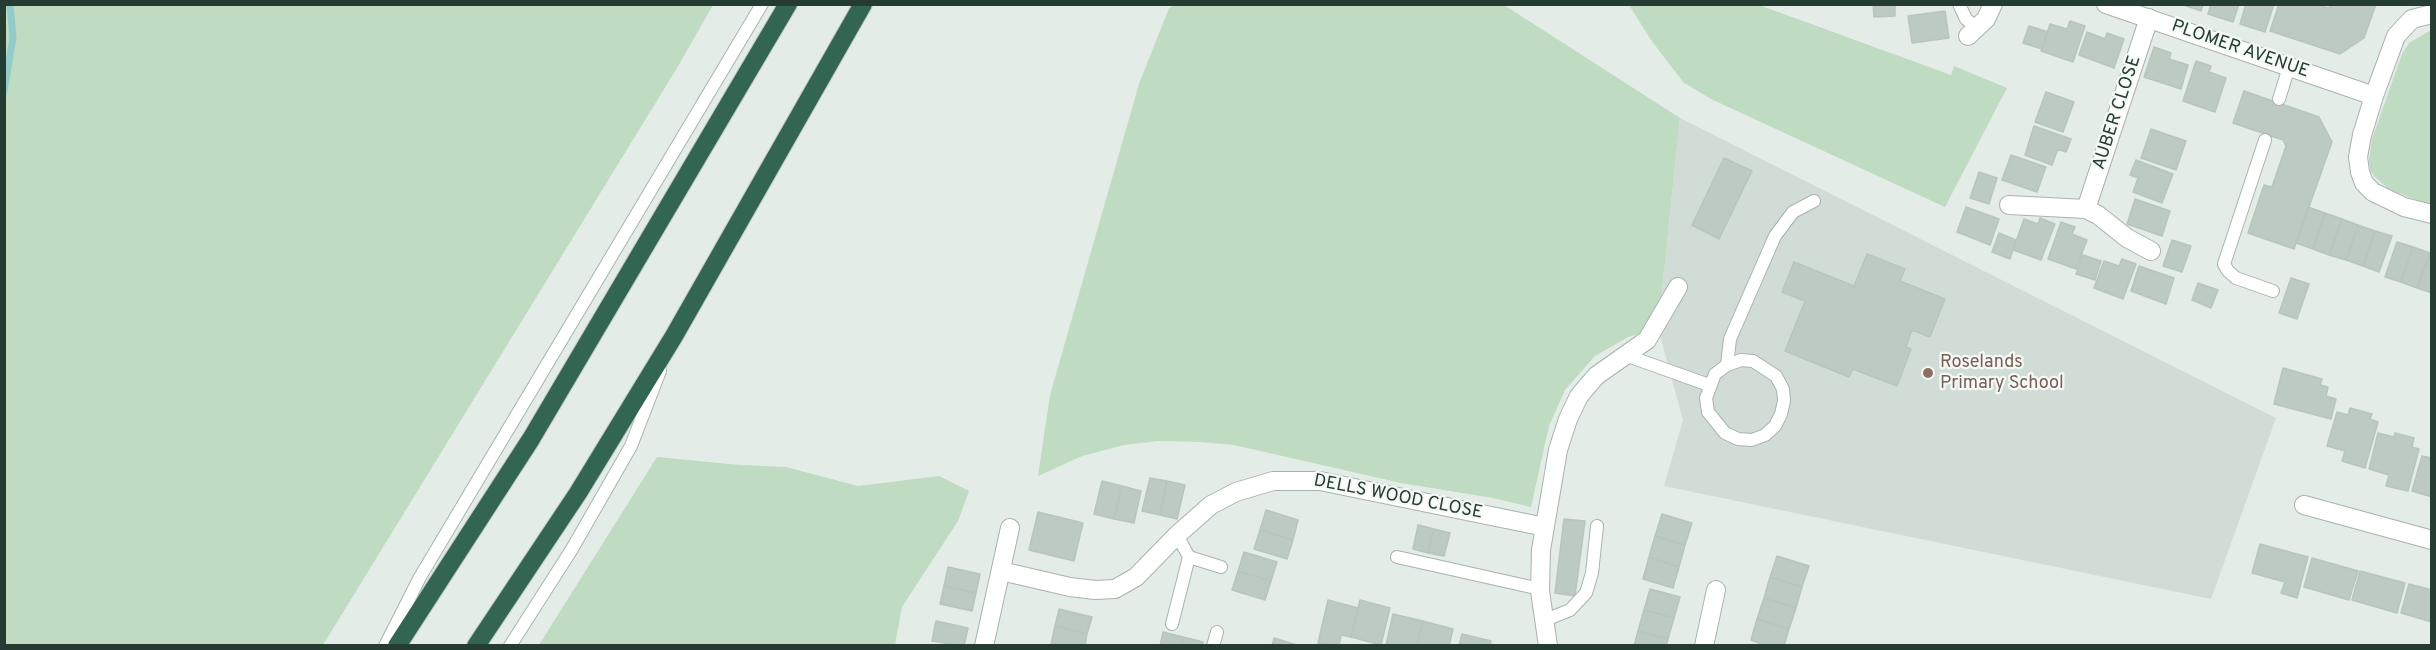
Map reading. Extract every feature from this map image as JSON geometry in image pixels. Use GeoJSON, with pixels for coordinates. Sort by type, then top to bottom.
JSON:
{"type":"FeatureCollection","features":[{"type":"Feature","properties":{"kind":"highway"},"geometry":{"type":"LineString","coordinates":[[397,645],[531,439],[788,4]]}},
{"type":"Feature","properties":{"kind":"highway"},"geometry":{"type":"LineString","coordinates":[[476,645],[578,493],[674,336],[863,4]]}},
{"type":"Feature","properties":{"kind":"street"},"geometry":{"type":"LineString","coordinates":[[1973,33],[1993,4]]}},
{"type":"Feature","properties":{"kind":"street","name":"PLOMER AVENUE"},"geometry":{"type":"LineString","coordinates":[[2106,4],[2374,96]]}},
{"type":"Feature","properties":{"kind":"street"},"geometry":{"type":"LineString","coordinates":[[2432,14],[2412,19],[2396,36],[2374,96],[2358,157],[2364,183],[2382,198],[2404,207],[2432,214]]}},
{"type":"Feature","properties":{"kind":"street","name":"AUBER CLOSE"},"geometry":{"type":"LineString","coordinates":[[2086,209],[2149,18]]}},
{"type":"Feature","properties":{"kind":"street"},"geometry":{"type":"LineString","coordinates":[[2009,205],[2086,209],[2098,214],[2127,238],[2151,251]]}},
{"type":"Feature","properties":{"kind":"street"},"geometry":{"type":"LineString","coordinates":[[1548,645],[1540,589],[1545,527],[1558,450],[1573,408],[1596,376],[1647,340],[1678,287]]}},
{"type":"Feature","properties":{"kind":"street","name":"DELLS WOOD CLOSE"},"geometry":{"type":"LineString","coordinates":[[1000,571],[1070,587],[1095,590],[1115,589],[1136,577],[1199,514],[1229,495],[1266,483],[1289,480],[1326,482],[1545,527]]}},
{"type":"Feature","properties":{"kind":"street"},"geometry":{"type":"LineString","coordinates":[[2304,505],[2432,540]]}},
{"type":"Feature","properties":{"kind":"street"},"geometry":{"type":"LineString","coordinates":[[984,645],[1010,528]]}},
{"type":"Feature","properties":{"kind":"street"},"geometry":{"type":"LineString","coordinates":[[1704,645],[1716,590]]}},
{"type":"Feature","properties":{"kind":"lane"},"geometry":{"type":"LineString","coordinates":[[385,645],[426,567],[762,4]]}},
{"type":"Feature","properties":{"kind":"lane"},"geometry":{"type":"LineString","coordinates":[[1959,4],[1973,33]]}},
{"type":"Feature","properties":{"kind":"lane"},"geometry":{"type":"LineString","coordinates":[[2279,99],[2289,67]]}},
{"type":"Feature","properties":{"kind":"lane"},"geometry":{"type":"LineString","coordinates":[[2265,140],[2224,264],[2228,272],[2236,278],[2273,291]]}},
{"type":"Feature","properties":{"kind":"lane"},"geometry":{"type":"LineString","coordinates":[[1727,366],[1730,339],[1774,236],[1793,212],[1814,201]]}},
{"type":"Feature","properties":{"kind":"lane"},"geometry":{"type":"LineString","coordinates":[[510,645],[572,549],[631,446],[674,336]]}},
{"type":"Feature","properties":{"kind":"lane"},"geometry":{"type":"LineString","coordinates":[[1625,355],[1709,385]]}},
{"type":"Feature","properties":{"kind":"lane"},"geometry":{"type":"LineString","coordinates":[[1741,360],[1753,361],[1776,376],[1783,389],[1784,401],[1781,414],[1765,435],[1752,440],[1738,439],[1725,433],[1708,412],[1706,398],[1709,385],[1715,374],[1727,366],[1741,360]]}},
{"type":"Feature","properties":{"kind":"lane"},"geometry":{"type":"LineString","coordinates":[[1543,621],[1570,610],[1586,593],[1592,573],[1598,526]]}},
{"type":"Feature","properties":{"kind":"lane"},"geometry":{"type":"LineString","coordinates":[[1172,624],[1189,558],[1177,535]]}},
{"type":"Feature","properties":{"kind":"lane"},"geometry":{"type":"LineString","coordinates":[[1397,557],[1540,589]]}},
{"type":"Feature","properties":{"kind":"lane"},"geometry":{"type":"LineString","coordinates":[[1189,558],[1221,567]]}},
{"type":"Feature","properties":{"kind":"lane"},"geometry":{"type":"LineString","coordinates":[[1213,645],[1217,632]]}},
{"type":"Feature","properties":{"kind":"shaded area","name":"Roselands Primary School"},"geometry":{"type":"Polygon","coordinates":[[[1680,118],[2276,418],[2211,599],[1664,486],[1683,420],[1658,328],[1680,118]]]}},
{"type":"Feature","properties":{"kind":"green space"},"geometry":{"type":"Polygon","coordinates":[[[1176,4],[1504,5],[1680,118],[1658,328],[1628,337],[1595,356],[1565,390],[1549,426],[1531,507],[1493,498],[1401,483],[1234,445],[1200,442],[1158,441],[1124,445],[1082,456],[1038,476],[1050,395],[1139,84],[1169,8],[1176,4]]]}},
{"type":"Feature","properties":{"kind":"green space"},"geometry":{"type":"Polygon","coordinates":[[[4,5],[713,5],[677,68],[323,645],[5,645],[4,5]]]}},
{"type":"Feature","properties":{"kind":"green space"},"geometry":{"type":"Polygon","coordinates":[[[1629,5],[1759,5],[1951,75],[1954,66],[2007,88],[1945,207],[1711,99],[1683,82],[1651,40],[1629,5]]]}},
{"type":"Feature","properties":{"kind":"green space"},"geometry":{"type":"Polygon","coordinates":[[[2431,30],[2431,204],[2389,189],[2370,170],[2369,159],[2372,139],[2402,54],[2409,43],[2431,30]]]}},
{"type":"Feature","properties":{"kind":"green space"},"geometry":{"type":"Polygon","coordinates":[[[657,457],[786,467],[858,486],[939,476],[969,491],[958,521],[902,607],[895,645],[539,645],[657,457]]]}},
{"type":"Feature","properties":{"kind":"building"},"geometry":{"type":"Polygon","coordinates":[[[1873,4],[1895,4],[1895,16],[1874,17],[1873,4]]]}},
{"type":"Feature","properties":{"kind":"building"},"geometry":{"type":"Polygon","coordinates":[[[2181,4],[2203,4],[2201,11],[2181,4]]]}},
{"type":"Feature","properties":{"kind":"building"},"geometry":{"type":"Polygon","coordinates":[[[2211,4],[2239,4],[2233,22],[2208,14],[2211,4]]]}},
{"type":"Feature","properties":{"kind":"building"},"geometry":{"type":"Polygon","coordinates":[[[2246,4],[2274,4],[2265,32],[2240,24],[2246,4]]]}},
{"type":"Feature","properties":{"kind":"building"},"geometry":{"type":"Polygon","coordinates":[[[2279,4],[2318,4],[2328,8],[2335,4],[2376,4],[2364,38],[2340,54],[2270,31],[2279,4]]]}},
{"type":"Feature","properties":{"kind":"building"},"geometry":{"type":"Polygon","coordinates":[[[1945,11],[1949,38],[1912,43],[1908,16],[1945,11]]]}},
{"type":"Feature","properties":{"kind":"building"},"geometry":{"type":"Polygon","coordinates":[[[2070,21],[2085,26],[2073,62],[2041,51],[2050,24],[2067,29],[2070,21]]]}},
{"type":"Feature","properties":{"kind":"building"},"geometry":{"type":"Polygon","coordinates":[[[2029,26],[2048,32],[2042,49],[2023,43],[2029,26]]]}},
{"type":"Feature","properties":{"kind":"building"},"geometry":{"type":"Polygon","coordinates":[[[2087,32],[2105,39],[2107,33],[2124,39],[2114,68],[2079,55],[2087,32]]]}},
{"type":"Feature","properties":{"kind":"building"},"geometry":{"type":"Polygon","coordinates":[[[2154,47],[2171,53],[2169,59],[2188,65],[2181,89],[2144,77],[2154,47]]]}},
{"type":"Feature","properties":{"kind":"building"},"geometry":{"type":"Polygon","coordinates":[[[2196,61],[2211,66],[2209,72],[2226,78],[2215,112],[2183,101],[2196,61]]]}},
{"type":"Feature","properties":{"kind":"building"},"geometry":{"type":"Polygon","coordinates":[[[2244,91],[2319,117],[2332,142],[2294,249],[2248,233],[2264,185],[2272,187],[2286,146],[2283,140],[2233,123],[2244,91]]]}},
{"type":"Feature","properties":{"kind":"building"},"geometry":{"type":"Polygon","coordinates":[[[2046,92],[2074,102],[2063,132],[2035,122],[2046,92]]]}},
{"type":"Feature","properties":{"kind":"building"},"geometry":{"type":"Polygon","coordinates":[[[2034,126],[2071,139],[2066,152],[2058,149],[2052,165],[2025,155],[2034,126]]]}},
{"type":"Feature","properties":{"kind":"building"},"geometry":{"type":"Polygon","coordinates":[[[2151,129],[2186,141],[2176,170],[2141,158],[2151,129]]]}},
{"type":"Feature","properties":{"kind":"building"},"geometry":{"type":"Polygon","coordinates":[[[2011,155],[2046,167],[2037,192],[2002,180],[2011,155]]]}},
{"type":"Feature","properties":{"kind":"building"},"geometry":{"type":"Polygon","coordinates":[[[1724,158],[1752,171],[1719,239],[1692,225],[1724,158]]]}},
{"type":"Feature","properties":{"kind":"building"},"geometry":{"type":"Polygon","coordinates":[[[2136,160],[2173,174],[2162,203],[2133,192],[2138,178],[2130,175],[2136,160]]]}},
{"type":"Feature","properties":{"kind":"building"},"geometry":{"type":"Polygon","coordinates":[[[1979,172],[1997,178],[1989,204],[1970,198],[1979,172]]]}},
{"type":"Feature","properties":{"kind":"building"},"geometry":{"type":"Polygon","coordinates":[[[2135,199],[2170,211],[2162,236],[2127,224],[2135,199]]]}},
{"type":"Feature","properties":{"kind":"building"},"geometry":{"type":"Polygon","coordinates":[[[1966,207],[1999,219],[1990,245],[1957,232],[1966,207]]]}},
{"type":"Feature","properties":{"kind":"building"},"geometry":{"type":"Polygon","coordinates":[[[2308,207],[2325,213],[2313,249],[2296,243],[2308,207]]]}},
{"type":"Feature","properties":{"kind":"building"},"geometry":{"type":"Polygon","coordinates":[[[2325,213],[2342,219],[2329,255],[2313,249],[2325,213]]]}},
{"type":"Feature","properties":{"kind":"building"},"geometry":{"type":"Polygon","coordinates":[[[2040,218],[2055,224],[2041,260],[2013,250],[2024,219],[2038,224],[2040,218]]]}},
{"type":"Feature","properties":{"kind":"building"},"geometry":{"type":"Polygon","coordinates":[[[2342,219],[2358,225],[2346,260],[2329,255],[2342,219]]]}},
{"type":"Feature","properties":{"kind":"building"},"geometry":{"type":"Polygon","coordinates":[[[2061,222],[2075,227],[2072,234],[2087,240],[2076,269],[2048,259],[2061,222]]]}},
{"type":"Feature","properties":{"kind":"building"},"geometry":{"type":"Polygon","coordinates":[[[2358,225],[2375,231],[2363,266],[2346,260],[2358,225]]]}},
{"type":"Feature","properties":{"kind":"building"},"geometry":{"type":"Polygon","coordinates":[[[2375,231],[2392,236],[2379,272],[2363,266],[2375,231]]]}},
{"type":"Feature","properties":{"kind":"building"},"geometry":{"type":"Polygon","coordinates":[[[1999,233],[2016,240],[2010,259],[1992,252],[1999,233]]]}},
{"type":"Feature","properties":{"kind":"building"},"geometry":{"type":"Polygon","coordinates":[[[2172,240],[2191,246],[2182,272],[2163,266],[2172,240]]]}},
{"type":"Feature","properties":{"kind":"building"},"geometry":{"type":"Polygon","coordinates":[[[2397,242],[2413,247],[2401,282],[2385,277],[2397,242]]]}},
{"type":"Feature","properties":{"kind":"building"},"geometry":{"type":"Polygon","coordinates":[[[2413,247],[2430,253],[2417,288],[2401,282],[2413,247]]]}},
{"type":"Feature","properties":{"kind":"building"},"geometry":{"type":"Polygon","coordinates":[[[2430,253],[2432,253],[2432,293],[2417,288],[2430,253]]]}},
{"type":"Feature","properties":{"kind":"building"},"geometry":{"type":"Polygon","coordinates":[[[1867,254],[1905,269],[1900,281],[1945,299],[1930,337],[1912,330],[1906,347],[1911,349],[1897,386],[1853,369],[1849,377],[1785,351],[1805,301],[1782,292],[1794,262],[1854,286],[1867,254]]]}},
{"type":"Feature","properties":{"kind":"building"},"geometry":{"type":"Polygon","coordinates":[[[2083,255],[2101,261],[2095,280],[2076,274],[2083,255]]]}},
{"type":"Feature","properties":{"kind":"building"},"geometry":{"type":"Polygon","coordinates":[[[2122,259],[2136,264],[2123,299],[2094,288],[2104,261],[2119,266],[2122,259]]]}},
{"type":"Feature","properties":{"kind":"building"},"geometry":{"type":"Polygon","coordinates":[[[2139,266],[2174,278],[2166,304],[2131,291],[2139,266]]]}},
{"type":"Feature","properties":{"kind":"building"},"geometry":{"type":"Polygon","coordinates":[[[2291,278],[2309,284],[2297,319],[2279,313],[2291,278]]]}},
{"type":"Feature","properties":{"kind":"building"},"geometry":{"type":"Polygon","coordinates":[[[2198,283],[2218,290],[2211,308],[2192,300],[2198,283]]]}},
{"type":"Feature","properties":{"kind":"building"},"geometry":{"type":"Polygon","coordinates":[[[2283,368],[2322,379],[2320,385],[2328,387],[2326,396],[2336,399],[2331,419],[2274,404],[2283,368]]]}},
{"type":"Feature","properties":{"kind":"building"},"geometry":{"type":"Polygon","coordinates":[[[2350,408],[2372,414],[2370,419],[2378,422],[2365,468],[2342,461],[2345,451],[2327,446],[2337,412],[2348,415],[2350,408]]]}},
{"type":"Feature","properties":{"kind":"building"},"geometry":{"type":"Polygon","coordinates":[[[2378,433],[2394,437],[2395,433],[2414,438],[2412,447],[2419,449],[2408,491],[2386,486],[2389,475],[2369,469],[2378,433]]]}},
{"type":"Feature","properties":{"kind":"building"},"geometry":{"type":"Polygon","coordinates":[[[2422,456],[2432,458],[2432,497],[2412,491],[2422,456]]]}},
{"type":"Feature","properties":{"kind":"building"},"geometry":{"type":"Polygon","coordinates":[[[1150,478],[1167,481],[1160,515],[1142,511],[1150,478]]]}},
{"type":"Feature","properties":{"kind":"building"},"geometry":{"type":"Polygon","coordinates":[[[1102,481],[1122,486],[1114,519],[1094,514],[1102,481]]]}},
{"type":"Feature","properties":{"kind":"building"},"geometry":{"type":"Polygon","coordinates":[[[1167,481],[1185,485],[1177,519],[1160,515],[1167,481]]]}},
{"type":"Feature","properties":{"kind":"building"},"geometry":{"type":"Polygon","coordinates":[[[1122,486],[1141,491],[1134,523],[1114,519],[1122,486]]]}},
{"type":"Feature","properties":{"kind":"building"},"geometry":{"type":"Polygon","coordinates":[[[1266,510],[1298,520],[1293,540],[1260,530],[1266,510]]]}},
{"type":"Feature","properties":{"kind":"building"},"geometry":{"type":"Polygon","coordinates":[[[1038,512],[1083,523],[1074,561],[1029,550],[1038,512]]]}},
{"type":"Feature","properties":{"kind":"building"},"geometry":{"type":"Polygon","coordinates":[[[1662,514],[1692,523],[1685,545],[1655,536],[1662,514]]]}},
{"type":"Feature","properties":{"kind":"building"},"geometry":{"type":"Polygon","coordinates":[[[1564,519],[1585,521],[1575,596],[1555,593],[1564,519]]]}},
{"type":"Feature","properties":{"kind":"building"},"geometry":{"type":"Polygon","coordinates":[[[1418,525],[1434,529],[1428,553],[1413,549],[1418,525]]]}},
{"type":"Feature","properties":{"kind":"building"},"geometry":{"type":"Polygon","coordinates":[[[1434,529],[1450,533],[1444,556],[1428,553],[1434,529]]]}},
{"type":"Feature","properties":{"kind":"building"},"geometry":{"type":"Polygon","coordinates":[[[1260,530],[1293,540],[1287,559],[1254,549],[1260,530]]]}},
{"type":"Feature","properties":{"kind":"building"},"geometry":{"type":"Polygon","coordinates":[[[1655,536],[1685,545],[1679,567],[1649,557],[1655,536]]]}},
{"type":"Feature","properties":{"kind":"building"},"geometry":{"type":"Polygon","coordinates":[[[2260,544],[2308,557],[2297,598],[2281,593],[2285,582],[2252,573],[2260,544]]]}},
{"type":"Feature","properties":{"kind":"building"},"geometry":{"type":"Polygon","coordinates":[[[1244,552],[1277,562],[1271,581],[1238,571],[1244,552]]]}},
{"type":"Feature","properties":{"kind":"building"},"geometry":{"type":"Polygon","coordinates":[[[1777,556],[1809,566],[1802,587],[1770,577],[1777,556]]]}},
{"type":"Feature","properties":{"kind":"building"},"geometry":{"type":"Polygon","coordinates":[[[1649,557],[1679,567],[1673,588],[1643,579],[1649,557]]]}},
{"type":"Feature","properties":{"kind":"building"},"geometry":{"type":"Polygon","coordinates":[[[2312,558],[2358,571],[2349,600],[2304,587],[2312,558]]]}},
{"type":"Feature","properties":{"kind":"building"},"geometry":{"type":"Polygon","coordinates":[[[948,567],[980,574],[976,593],[944,586],[948,567]]]}},
{"type":"Feature","properties":{"kind":"building"},"geometry":{"type":"Polygon","coordinates":[[[1238,571],[1271,581],[1265,600],[1232,590],[1238,571]]]}},
{"type":"Feature","properties":{"kind":"building"},"geometry":{"type":"Polygon","coordinates":[[[2360,571],[2405,583],[2397,613],[2352,600],[2360,571]]]}},
{"type":"Feature","properties":{"kind":"building"},"geometry":{"type":"Polygon","coordinates":[[[1770,577],[1802,587],[1796,608],[1764,598],[1770,577]]]}},
{"type":"Feature","properties":{"kind":"building"},"geometry":{"type":"Polygon","coordinates":[[[2409,584],[2432,590],[2432,622],[2401,613],[2409,584]]]}},
{"type":"Feature","properties":{"kind":"building"},"geometry":{"type":"Polygon","coordinates":[[[944,586],[976,593],[972,611],[940,604],[944,586]]]}},
{"type":"Feature","properties":{"kind":"building"},"geometry":{"type":"Polygon","coordinates":[[[1650,589],[1680,597],[1674,618],[1644,610],[1650,589]]]}},
{"type":"Feature","properties":{"kind":"building"},"geometry":{"type":"Polygon","coordinates":[[[1764,598],[1796,608],[1789,629],[1757,619],[1764,598]]]}},
{"type":"Feature","properties":{"kind":"building"},"geometry":{"type":"Polygon","coordinates":[[[1328,600],[1358,608],[1351,637],[1341,635],[1339,646],[1318,643],[1328,600]]]}},
{"type":"Feature","properties":{"kind":"building"},"geometry":{"type":"Polygon","coordinates":[[[1360,600],[1390,608],[1381,645],[1351,637],[1360,600]]]}},
{"type":"Feature","properties":{"kind":"building"},"geometry":{"type":"Polygon","coordinates":[[[1059,609],[1092,617],[1087,634],[1055,626],[1059,609]]]}},
{"type":"Feature","properties":{"kind":"building"},"geometry":{"type":"Polygon","coordinates":[[[1644,610],[1674,618],[1668,639],[1638,631],[1644,610]]]}},
{"type":"Feature","properties":{"kind":"building"},"geometry":{"type":"Polygon","coordinates":[[[1393,614],[1423,621],[1417,646],[1386,645],[1393,614]]]}},
{"type":"Feature","properties":{"kind":"building"},"geometry":{"type":"Polygon","coordinates":[[[1757,619],[1789,629],[1784,646],[1767,646],[1751,640],[1757,619]]]}},
{"type":"Feature","properties":{"kind":"building"},"geometry":{"type":"Polygon","coordinates":[[[936,621],[968,628],[964,646],[932,641],[936,621]]]}},
{"type":"Feature","properties":{"kind":"building"},"geometry":{"type":"Polygon","coordinates":[[[1423,621],[1453,629],[1449,646],[1417,646],[1423,621]]]}},
{"type":"Feature","properties":{"kind":"building"},"geometry":{"type":"Polygon","coordinates":[[[1055,626],[1087,634],[1085,646],[1051,644],[1055,626]]]}},
{"type":"Feature","properties":{"kind":"building"},"geometry":{"type":"Polygon","coordinates":[[[1638,631],[1668,639],[1666,646],[1634,646],[1638,631]]]}},
{"type":"Feature","properties":{"kind":"building"},"geometry":{"type":"Polygon","coordinates":[[[1163,632],[1183,637],[1181,646],[1160,646],[1163,632]]]}},
{"type":"Feature","properties":{"kind":"building"},"geometry":{"type":"Polygon","coordinates":[[[1462,634],[1491,641],[1490,646],[1459,646],[1462,634]]]}},
{"type":"Feature","properties":{"kind":"building"},"geometry":{"type":"Polygon","coordinates":[[[1183,637],[1203,642],[1202,646],[1181,646],[1183,637]]]}},
{"type":"Feature","properties":{"kind":"building"},"geometry":{"type":"Polygon","coordinates":[[[1274,638],[1300,646],[1272,646],[1274,638]]]}},
{"type":"Feature","properties":{"kind":"waterway"},"geometry":{"type":"LineString","coordinates":[[4,91],[13,38],[10,4]]}},
{"type":"Feature","properties":{"kind":"place","name":"Roselands Primary School"},"geometry":{"type":"Point","coordinates":[1928,373]}}]}
